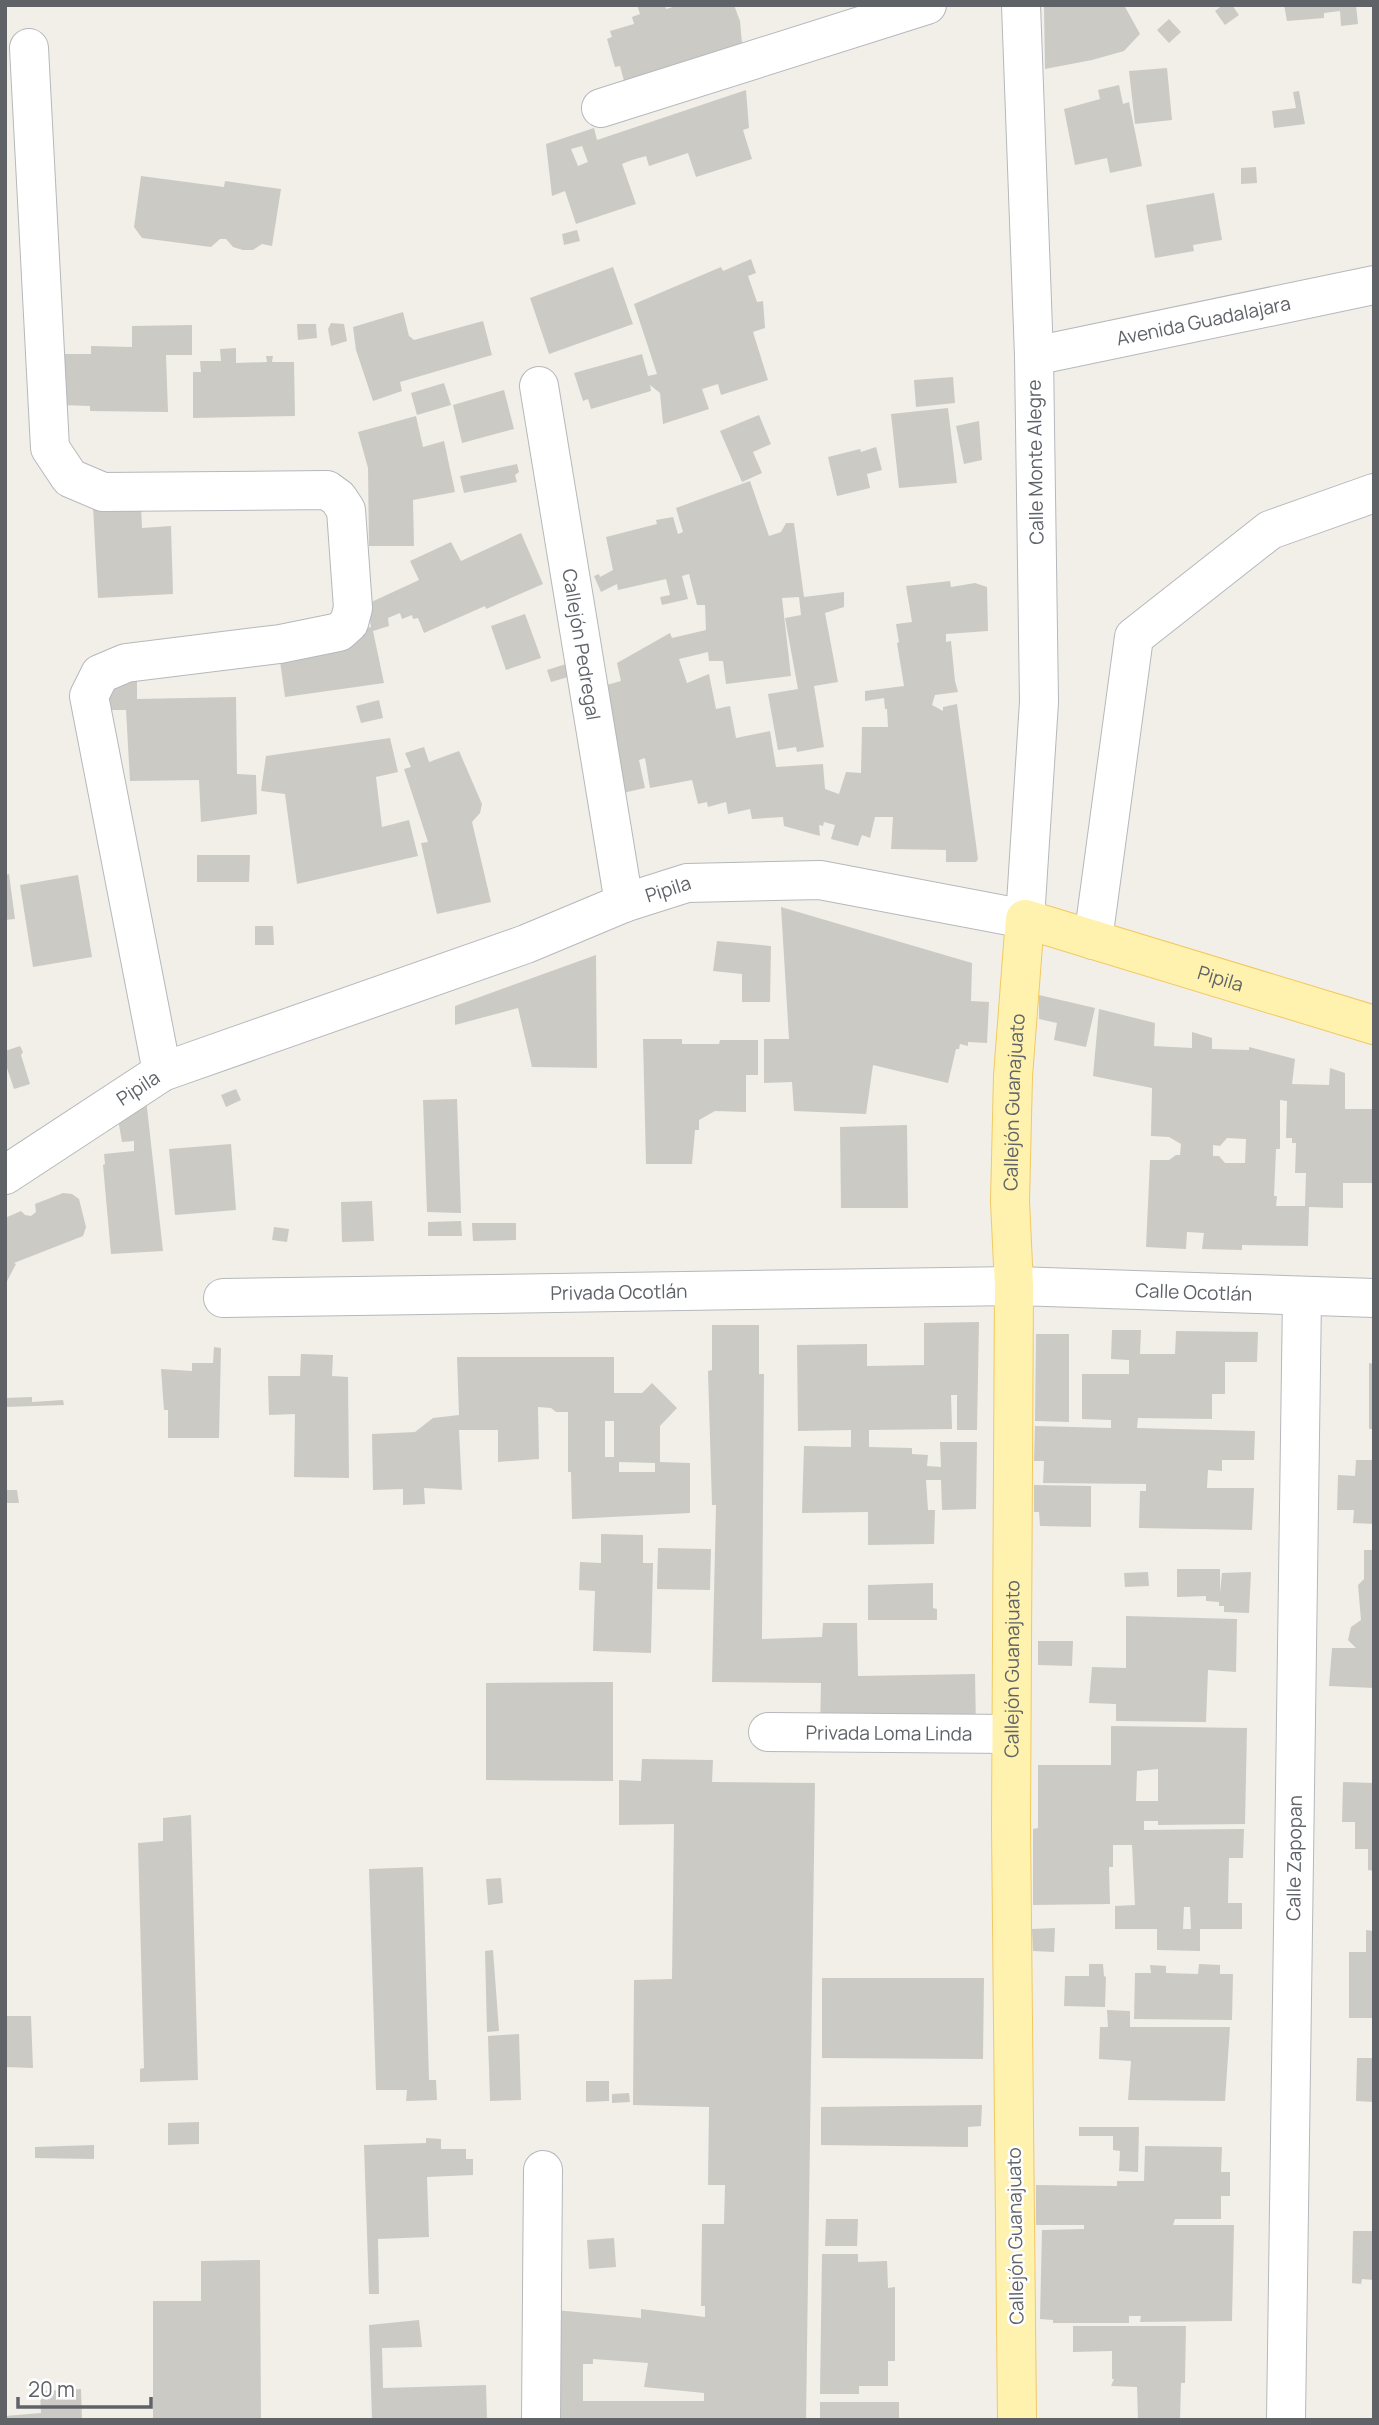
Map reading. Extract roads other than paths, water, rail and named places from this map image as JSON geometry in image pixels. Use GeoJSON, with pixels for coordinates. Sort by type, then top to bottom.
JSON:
{"type":"FeatureCollection","features":[{"type":"Feature","properties":{"kind":"main road","name":"Pipila"},"geometry":{"type":"LineString","coordinates":[[1025,919],[1374,1025]]}},
{"type":"Feature","properties":{"kind":"main road","name":"Callejón Guanajuato"},"geometry":{"type":"LineString","coordinates":[[1017,2420],[1011,1734],[1014,1286],[1010,1201],[1013,1076],[1025,919]]}},
{"type":"Feature","properties":{"kind":"street"},"geometry":{"type":"LineString","coordinates":[[601,108],[927,5]]}},
{"type":"Feature","properties":{"kind":"street","name":"Calle Monte Alegre"},"geometry":{"type":"LineString","coordinates":[[1021,5],[1034,356],[1039,702],[1025,919]]}},
{"type":"Feature","properties":{"kind":"street"},"geometry":{"type":"LineString","coordinates":[[29,48],[50,448],[69,478],[103,492],[327,489],[338,498],[346,510],[353,608],[349,623],[339,632],[280,644],[126,663],[100,674],[89,696],[162,1072]]}},
{"type":"Feature","properties":{"kind":"street","name":"Avenida Guadalajara"},"geometry":{"type":"LineString","coordinates":[[1034,356],[1374,285]]}},
{"type":"Feature","properties":{"kind":"street","name":"Callejón Pedregal"},"geometry":{"type":"LineString","coordinates":[[539,386],[624,903]]}},
{"type":"Feature","properties":{"kind":"street"},"geometry":{"type":"LineString","coordinates":[[1093,940],[1134,637],[1270,530],[1374,493]]}},
{"type":"Feature","properties":{"kind":"street","name":"Pipila"},"geometry":{"type":"LineString","coordinates":[[5,1175],[162,1072],[526,944],[624,903],[687,883],[820,880],[1025,919]]}},
{"type":"Feature","properties":{"kind":"street","name":"Calle Ocotlán"},"geometry":{"type":"LineString","coordinates":[[1014,1286],[1374,1298]]}},
{"type":"Feature","properties":{"kind":"street","name":"Privada Ocotlán"},"geometry":{"type":"LineString","coordinates":[[223,1298],[1014,1286]]}},
{"type":"Feature","properties":{"kind":"street","name":"Calle Zapopan"},"geometry":{"type":"LineString","coordinates":[[1286,2420],[1302,1297]]}},
{"type":"Feature","properties":{"kind":"street","name":"Privada Loma Linda"},"geometry":{"type":"LineString","coordinates":[[768,1732],[1011,1734]]}},
{"type":"Feature","properties":{"kind":"street"},"geometry":{"type":"LineString","coordinates":[[541,2420],[543,2170]]}}]}
